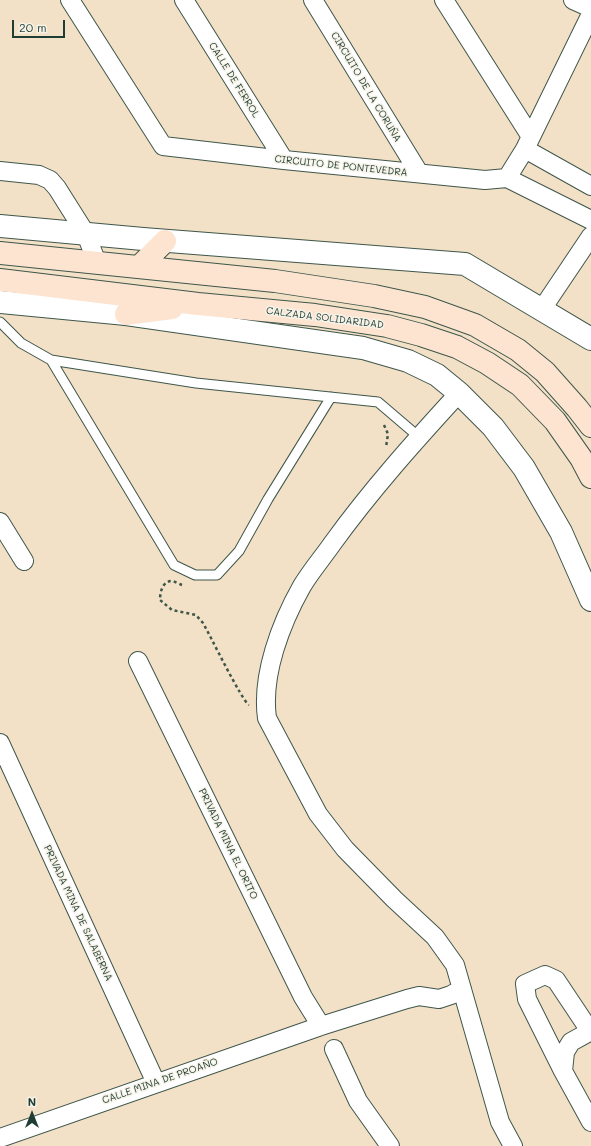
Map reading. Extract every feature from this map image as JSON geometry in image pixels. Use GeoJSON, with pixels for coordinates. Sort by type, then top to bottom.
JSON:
{"type":"FeatureCollection","features":[{"type":"Feature","properties":{"kind":"main road"},"geometry":{"type":"LineString","coordinates":[[139,267],[165,241]]}},
{"type":"Feature","properties":{"kind":"main road"},"geometry":{"type":"LineString","coordinates":[[0,253],[275,281],[374,296],[425,306],[475,325],[518,350],[545,372],[591,426]]}},
{"type":"Feature","properties":{"kind":"main road","name":"CALZADA SOLIDARIDAD"},"geometry":{"type":"LineString","coordinates":[[0,280],[198,304],[315,315],[387,326],[421,335],[457,347],[487,363],[520,385],[555,421],[581,458],[591,477]]}},
{"type":"Feature","properties":{"kind":"main road"},"geometry":{"type":"LineString","coordinates":[[126,314],[198,304]]}},
{"type":"Feature","properties":{"kind":"street","name":"CIRCUITO DE PONTEVEDRA"},"geometry":{"type":"LineString","coordinates":[[70,0],[163,146],[284,160],[485,180],[507,178]]}},
{"type":"Feature","properties":{"kind":"street","name":"CALLE DE FERROL"},"geometry":{"type":"LineString","coordinates":[[184,0],[284,160]]}},
{"type":"Feature","properties":{"kind":"street","name":"CIRCUITO DE LA CORUÑA"},"geometry":{"type":"LineString","coordinates":[[313,0],[419,173]]}},
{"type":"Feature","properties":{"kind":"street"},"geometry":{"type":"LineString","coordinates":[[444,0],[528,143],[591,186]]}},
{"type":"Feature","properties":{"kind":"street"},"geometry":{"type":"LineString","coordinates":[[573,0],[591,8]]}},
{"type":"Feature","properties":{"kind":"street"},"geometry":{"type":"LineString","coordinates":[[591,14],[528,143],[507,178],[591,220]]}},
{"type":"Feature","properties":{"kind":"street"},"geometry":{"type":"LineString","coordinates":[[0,171],[39,175],[50,180],[57,188],[86,234],[97,263]]}},
{"type":"Feature","properties":{"kind":"street"},"geometry":{"type":"LineString","coordinates":[[0,226],[165,241],[465,264],[591,339]]}},
{"type":"Feature","properties":{"kind":"street"},"geometry":{"type":"LineString","coordinates":[[542,309],[591,236]]}},
{"type":"Feature","properties":{"kind":"street"},"geometry":{"type":"LineString","coordinates":[[0,302],[126,314],[363,348],[408,361],[437,375],[459,393],[493,427],[524,468],[561,532],[591,600]]}},
{"type":"Feature","properties":{"kind":"street"},"geometry":{"type":"LineString","coordinates":[[459,393],[419,437],[356,512],[303,584],[288,613],[275,650],[266,686],[265,705],[267,718],[318,814],[345,849],[394,899],[435,937],[456,964],[500,1122],[513,1146]]}},
{"type":"Feature","properties":{"kind":"street"},"geometry":{"type":"LineString","coordinates":[[0,522],[24,562]]}},
{"type":"Feature","properties":{"kind":"street","name":"PRIVADA MINA EL ORITO"},"geometry":{"type":"LineString","coordinates":[[138,661],[303,997],[321,1026]]}},
{"type":"Feature","properties":{"kind":"street","name":"PRIVADA MINA DE SALABERNA"},"geometry":{"type":"LineString","coordinates":[[0,743],[156,1082]]}},
{"type":"Feature","properties":{"kind":"street"},"geometry":{"type":"LineString","coordinates":[[563,1072],[565,1052],[571,1042],[591,1031],[556,980],[545,975],[525,984],[527,999],[563,1072],[591,1122]]}},
{"type":"Feature","properties":{"kind":"street","name":"CALLE MINA DE PROAÑO"},"geometry":{"type":"LineString","coordinates":[[8,1135],[156,1082],[321,1026],[407,999],[419,996],[439,999],[462,989]]}},
{"type":"Feature","properties":{"kind":"street"},"geometry":{"type":"LineString","coordinates":[[334,1049],[358,1101],[390,1146]]}},
{"type":"Feature","properties":{"kind":"lane"},"geometry":{"type":"LineString","coordinates":[[0,322],[22,343],[51,360],[196,383],[267,389],[378,402],[419,437]]}},
{"type":"Feature","properties":{"kind":"lane"},"geometry":{"type":"LineString","coordinates":[[51,360],[174,565],[195,575],[217,576],[239,551],[268,499],[331,397]]}},
{"type":"Feature","properties":{"kind":"path"},"geometry":{"type":"LineString","coordinates":[[382,421],[388,434],[386,449]]}},
{"type":"Feature","properties":{"kind":"path"},"geometry":{"type":"LineString","coordinates":[[188,586],[172,581],[165,584],[160,591],[160,600],[172,610],[196,615],[203,623],[247,704],[253,707],[265,705]]}}]}
